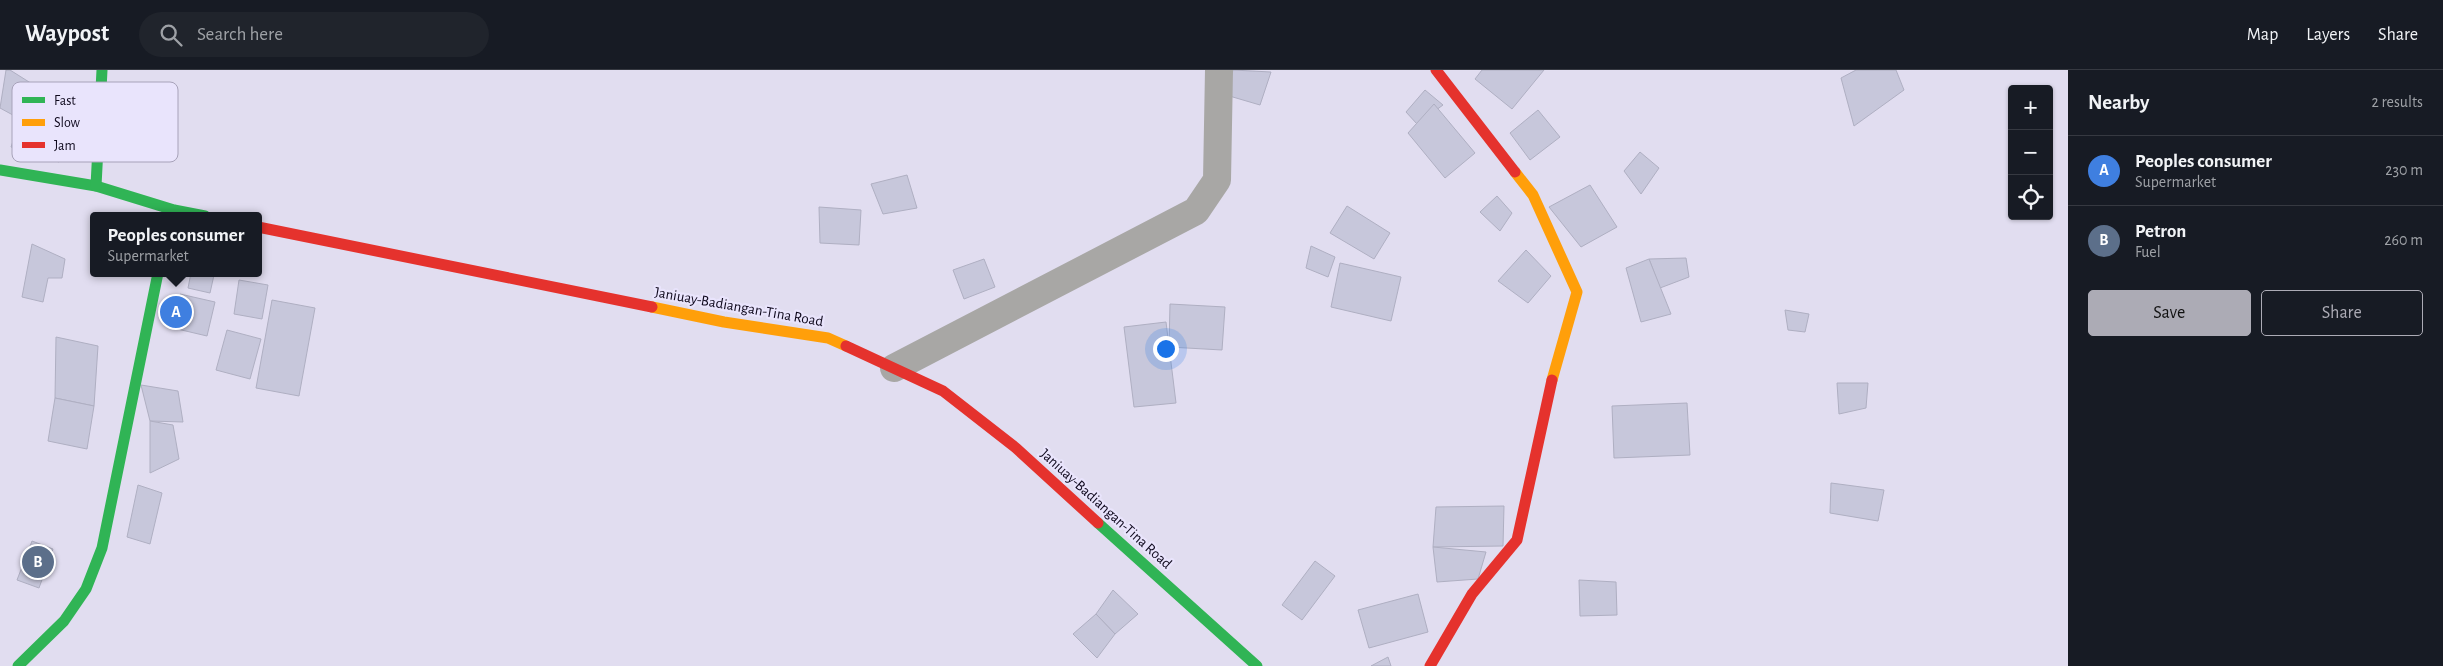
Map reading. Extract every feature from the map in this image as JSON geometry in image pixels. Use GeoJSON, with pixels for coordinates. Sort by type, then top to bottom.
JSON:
{"type":"FeatureCollection","features":[{"type":"Feature","properties":{"kind":"main road"},"geometry":{"type":"LineString","coordinates":[[1430,666],[1472,594],[1517,540],[1554,371],[1577,292],[1533,195],[1436,70]]}},
{"type":"Feature","properties":{"kind":"main road"},"geometry":{"type":"LineString","coordinates":[[96,186],[97,162]]}},
{"type":"Feature","properties":{"kind":"main road"},"geometry":{"type":"LineString","coordinates":[[0,170],[96,186],[171,212]]}},
{"type":"Feature","properties":{"kind":"main road","name":"Janiuay-Badiangan-Tina Road"},"geometry":{"type":"LineString","coordinates":[[262,228],[724,322],[828,338],[943,391],[1016,448],[1257,666]]}},
{"type":"Feature","properties":{"kind":"main road"},"geometry":{"type":"LineString","coordinates":[[18,666],[64,621],[86,589],[102,548],[157,277]]}},
{"type":"Feature","properties":{"kind":"street"},"geometry":{"type":"LineString","coordinates":[[894,368],[1196,211],[1216,180],[1219,70]]}},
{"type":"Feature","properties":{"kind":"building"},"geometry":{"type":"Polygon","coordinates":[[[6,70],[10,70],[29,82],[12,82],[12,115],[0,108],[6,70]]]}},
{"type":"Feature","properties":{"kind":"building"},"geometry":{"type":"Polygon","coordinates":[[[1233,70],[1271,72],[1260,105],[1226,95],[1233,70]]]}},
{"type":"Feature","properties":{"kind":"building"},"geometry":{"type":"Polygon","coordinates":[[[1482,70],[1544,70],[1512,109],[1475,79],[1482,70]]]}},
{"type":"Feature","properties":{"kind":"building"},"geometry":{"type":"Polygon","coordinates":[[[1856,70],[1896,70],[1904,90],[1854,126],[1841,78],[1856,70]]]}},
{"type":"Feature","properties":{"kind":"building"},"geometry":{"type":"Polygon","coordinates":[[[1425,90],[1443,105],[1417,124],[1406,112],[1425,90]]]}},
{"type":"Feature","properties":{"kind":"building"},"geometry":{"type":"Polygon","coordinates":[[[1434,104],[1475,153],[1445,178],[1408,133],[1434,104]]]}},
{"type":"Feature","properties":{"kind":"building"},"geometry":{"type":"Polygon","coordinates":[[[1538,110],[1560,137],[1530,160],[1510,133],[1538,110]]]}},
{"type":"Feature","properties":{"kind":"building"},"geometry":{"type":"Polygon","coordinates":[[[1640,152],[1659,168],[1641,194],[1624,171],[1640,152]]]}},
{"type":"Feature","properties":{"kind":"building"},"geometry":{"type":"Polygon","coordinates":[[[907,175],[917,208],[883,214],[871,184],[907,175]]]}},
{"type":"Feature","properties":{"kind":"building"},"geometry":{"type":"Polygon","coordinates":[[[1590,185],[1617,227],[1581,247],[1549,207],[1590,185]]]}},
{"type":"Feature","properties":{"kind":"building"},"geometry":{"type":"Polygon","coordinates":[[[1497,196],[1512,213],[1500,231],[1480,212],[1497,196]]]}},
{"type":"Feature","properties":{"kind":"building"},"geometry":{"type":"Polygon","coordinates":[[[1347,206],[1390,233],[1374,259],[1330,233],[1347,206]]]}},
{"type":"Feature","properties":{"kind":"building"},"geometry":{"type":"Polygon","coordinates":[[[819,207],[861,210],[859,245],[820,243],[819,207]]]}},
{"type":"Feature","properties":{"kind":"building"},"geometry":{"type":"Polygon","coordinates":[[[32,244],[65,259],[62,278],[48,278],[43,302],[22,297],[32,244]]]}},
{"type":"Feature","properties":{"kind":"building"},"geometry":{"type":"Polygon","coordinates":[[[1311,246],[1335,257],[1328,277],[1306,268],[1311,246]]]}},
{"type":"Feature","properties":{"kind":"building"},"geometry":{"type":"Polygon","coordinates":[[[1526,250],[1551,276],[1528,303],[1498,281],[1526,250]]]}},
{"type":"Feature","properties":{"kind":"building"},"geometry":{"type":"Polygon","coordinates":[[[1686,258],[1689,277],[1660,288],[1649,259],[1686,258]]]}},
{"type":"Feature","properties":{"kind":"building"},"geometry":{"type":"Polygon","coordinates":[[[984,259],[995,287],[964,299],[953,270],[984,259]]]}},
{"type":"Feature","properties":{"kind":"building"},"geometry":{"type":"Polygon","coordinates":[[[1649,259],[1671,314],[1641,322],[1626,268],[1649,259]]]}},
{"type":"Feature","properties":{"kind":"building"},"geometry":{"type":"Polygon","coordinates":[[[1340,263],[1401,277],[1391,321],[1331,307],[1340,263]]]}},
{"type":"Feature","properties":{"kind":"building"},"geometry":{"type":"Polygon","coordinates":[[[190,277],[214,277],[210,293],[188,288],[190,277]]]}},
{"type":"Feature","properties":{"kind":"building"},"geometry":{"type":"Polygon","coordinates":[[[239,280],[268,285],[262,319],[234,314],[239,280]]]}},
{"type":"Feature","properties":{"kind":"building"},"geometry":{"type":"Polygon","coordinates":[[[180,294],[215,302],[207,336],[173,328],[180,294]]]}},
{"type":"Feature","properties":{"kind":"building"},"geometry":{"type":"Polygon","coordinates":[[[272,300],[315,308],[299,396],[256,388],[272,300]]]}},
{"type":"Feature","properties":{"kind":"building"},"geometry":{"type":"Polygon","coordinates":[[[1170,304],[1225,307],[1222,350],[1169,347],[1170,304]]]}},
{"type":"Feature","properties":{"kind":"building"},"geometry":{"type":"Polygon","coordinates":[[[1785,310],[1809,314],[1805,332],[1788,330],[1785,310]]]}},
{"type":"Feature","properties":{"kind":"building"},"geometry":{"type":"Polygon","coordinates":[[[1166,322],[1176,403],[1134,407],[1124,327],[1166,322]]]}},
{"type":"Feature","properties":{"kind":"building"},"geometry":{"type":"Polygon","coordinates":[[[227,330],[261,339],[250,379],[216,370],[227,330]]]}},
{"type":"Feature","properties":{"kind":"building"},"geometry":{"type":"Polygon","coordinates":[[[56,337],[98,346],[94,406],[55,398],[56,337]]]}},
{"type":"Feature","properties":{"kind":"building"},"geometry":{"type":"Polygon","coordinates":[[[1837,383],[1868,383],[1866,408],[1839,414],[1837,383]]]}},
{"type":"Feature","properties":{"kind":"building"},"geometry":{"type":"Polygon","coordinates":[[[141,385],[178,391],[183,422],[150,421],[141,385]]]}},
{"type":"Feature","properties":{"kind":"building"},"geometry":{"type":"Polygon","coordinates":[[[55,398],[94,406],[87,449],[48,441],[55,398]]]}},
{"type":"Feature","properties":{"kind":"building"},"geometry":{"type":"Polygon","coordinates":[[[1687,403],[1690,455],[1614,458],[1612,406],[1687,403]]]}},
{"type":"Feature","properties":{"kind":"building"},"geometry":{"type":"Polygon","coordinates":[[[150,421],[173,425],[179,459],[150,473],[150,421]]]}},
{"type":"Feature","properties":{"kind":"building"},"geometry":{"type":"Polygon","coordinates":[[[1831,483],[1884,490],[1878,521],[1830,513],[1831,483]]]}},
{"type":"Feature","properties":{"kind":"building"},"geometry":{"type":"Polygon","coordinates":[[[138,485],[162,493],[150,544],[127,537],[138,485]]]}},
{"type":"Feature","properties":{"kind":"building"},"geometry":{"type":"Polygon","coordinates":[[[1504,506],[1503,546],[1433,547],[1436,507],[1504,506]]]}},
{"type":"Feature","properties":{"kind":"building"},"geometry":{"type":"Polygon","coordinates":[[[32,541],[53,549],[39,588],[17,580],[32,541]]]}},
{"type":"Feature","properties":{"kind":"building"},"geometry":{"type":"Polygon","coordinates":[[[1433,547],[1486,552],[1478,579],[1437,582],[1433,547]]]}},
{"type":"Feature","properties":{"kind":"building"},"geometry":{"type":"Polygon","coordinates":[[[1315,561],[1335,576],[1302,620],[1282,605],[1315,561]]]}},
{"type":"Feature","properties":{"kind":"building"},"geometry":{"type":"Polygon","coordinates":[[[1579,580],[1616,582],[1617,615],[1580,616],[1579,580]]]}},
{"type":"Feature","properties":{"kind":"building"},"geometry":{"type":"Polygon","coordinates":[[[1113,590],[1138,614],[1115,634],[1096,614],[1113,590]]]}},
{"type":"Feature","properties":{"kind":"building"},"geometry":{"type":"Polygon","coordinates":[[[1418,594],[1428,632],[1369,648],[1358,610],[1418,594]]]}},
{"type":"Feature","properties":{"kind":"building"},"geometry":{"type":"Polygon","coordinates":[[[1096,614],[1115,634],[1097,658],[1073,634],[1096,614]]]}},
{"type":"Feature","properties":{"kind":"building"},"geometry":{"type":"Polygon","coordinates":[[[1388,657],[1391,666],[1371,666],[1388,657]]]}},
{"type":"Feature","properties":{"kind":"traffic: fast"},"geometry":{"type":"LineString","coordinates":[[101,82],[102,70]]}},
{"type":"Feature","properties":{"kind":"traffic: fast"},"geometry":{"type":"LineString","coordinates":[[96,186],[97,162]]}},
{"type":"Feature","properties":{"kind":"traffic: fast"},"geometry":{"type":"LineString","coordinates":[[0,170],[96,186],[184,212]]}},
{"type":"Feature","properties":{"kind":"traffic: fast"},"geometry":{"type":"LineString","coordinates":[[18,666],[64,621],[86,589],[102,548],[157,277]]}},
{"type":"Feature","properties":{"kind":"traffic: fast"},"geometry":{"type":"LineString","coordinates":[[1098,523],[1257,666]]}},
{"type":"Feature","properties":{"kind":"traffic: slow"},"geometry":{"type":"LineString","coordinates":[[1515,172],[1533,195],[1577,292],[1552,380]]}},
{"type":"Feature","properties":{"kind":"traffic: slow"},"geometry":{"type":"LineString","coordinates":[[652,307],[724,322],[828,338],[846,346]]}},
{"type":"Feature","properties":{"kind":"traffic: jam"},"geometry":{"type":"LineString","coordinates":[[1436,70],[1515,172]]}},
{"type":"Feature","properties":{"kind":"traffic: jam"},"geometry":{"type":"LineString","coordinates":[[262,228],[652,307]]}},
{"type":"Feature","properties":{"kind":"traffic: jam"},"geometry":{"type":"LineString","coordinates":[[846,346],[943,391],[1016,448],[1098,523]]}},
{"type":"Feature","properties":{"kind":"traffic: jam"},"geometry":{"type":"LineString","coordinates":[[1430,666],[1472,594],[1517,540],[1552,380]]}},
{"type":"Feature","properties":{"kind":"place","name":"Peoples consumer"},"geometry":{"type":"Point","coordinates":[176,312]}},
{"type":"Feature","properties":{"kind":"place","name":"Petron"},"geometry":{"type":"Point","coordinates":[38,562]}}]}
